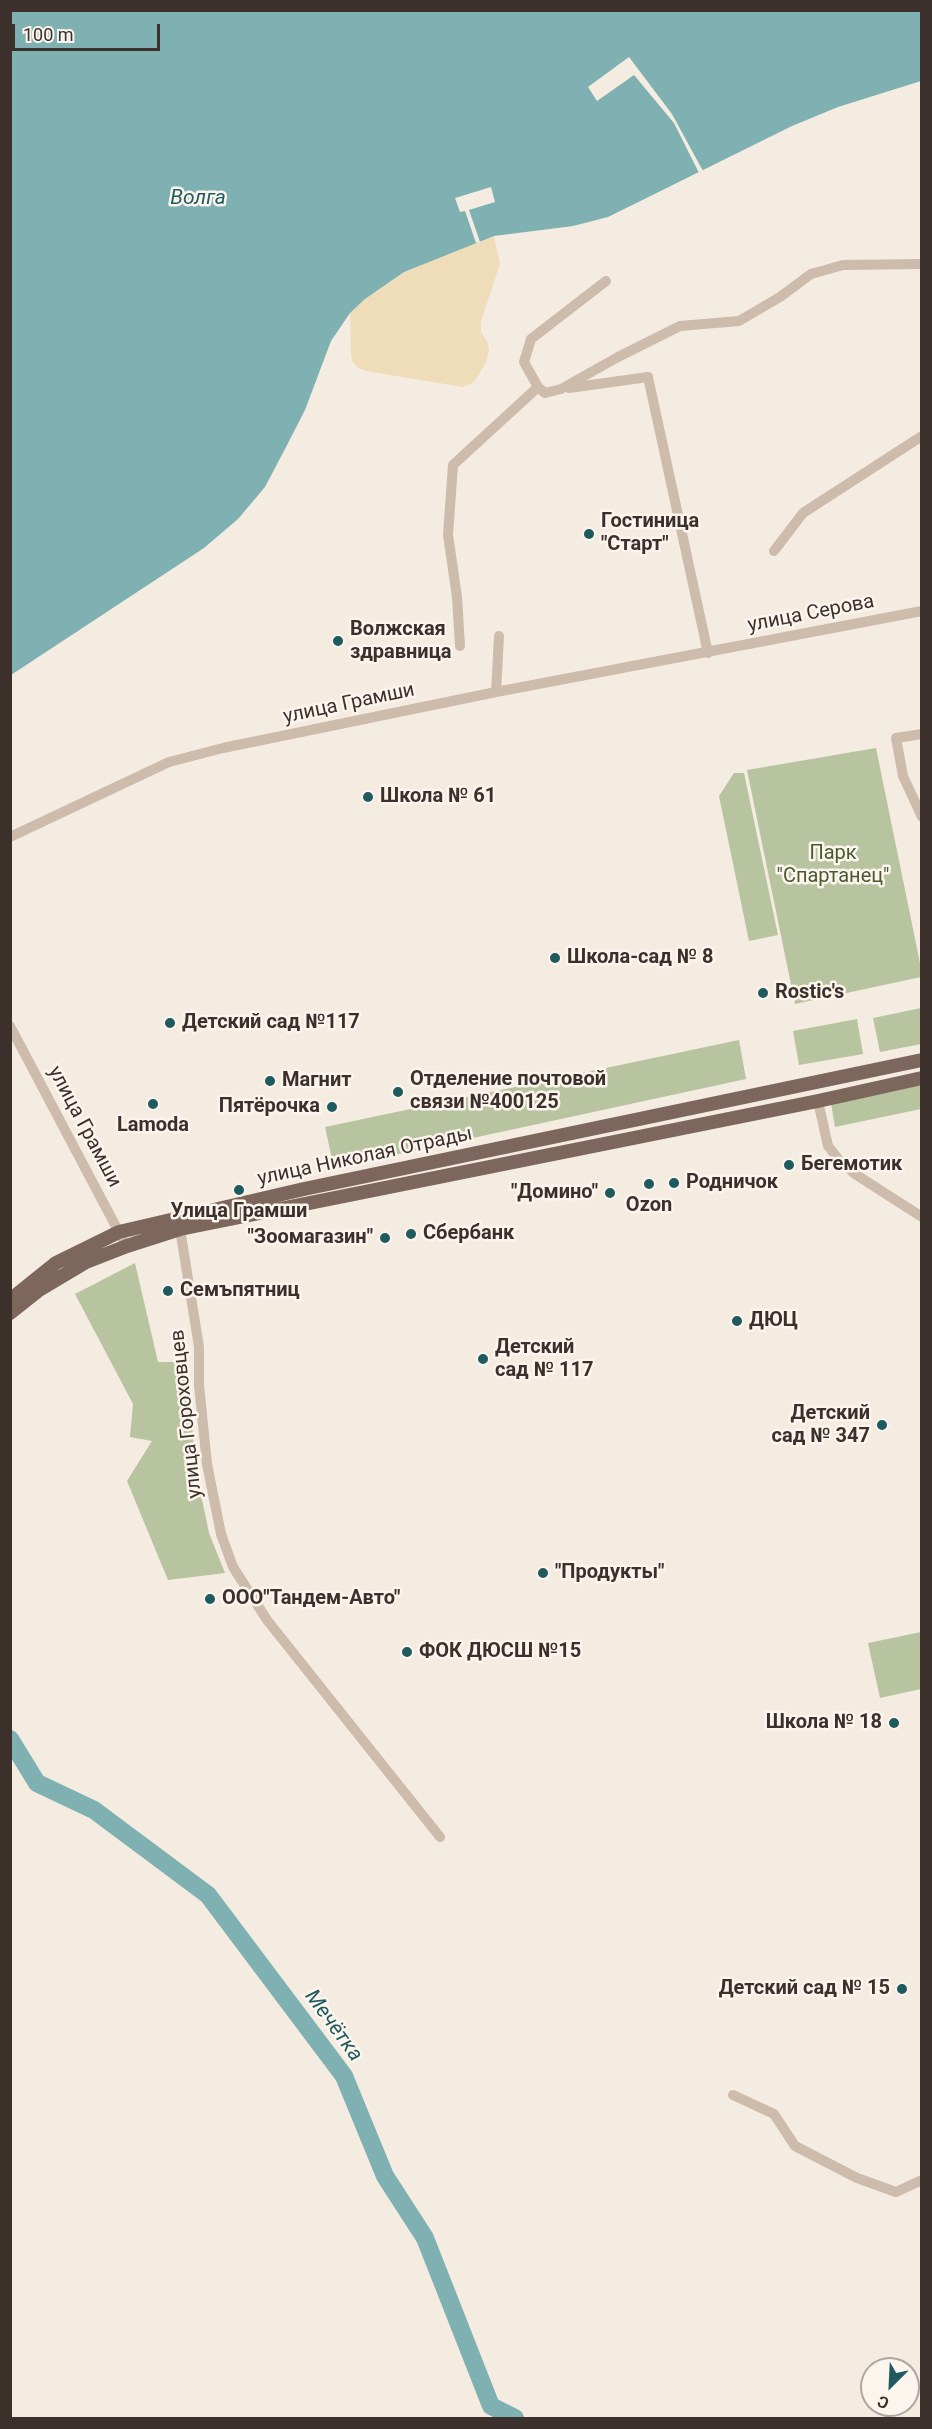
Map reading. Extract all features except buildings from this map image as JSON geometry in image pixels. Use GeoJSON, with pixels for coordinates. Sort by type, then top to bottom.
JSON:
{"type":"FeatureCollection","features":[{"type":"Feature","properties":{"kind":"main road","name":"улица Николая Отрады"},"geometry":{"type":"LineString","coordinates":[[10,1299],[56,1263],[119,1232],[336,1182],[921,1060]]}},
{"type":"Feature","properties":{"kind":"main road","name":"улица Николая Отрады"},"geometry":{"type":"LineString","coordinates":[[10,1314],[39,1290],[63,1275],[127,1246],[180,1229],[818,1101],[921,1078]]}},
{"type":"Feature","properties":{"kind":"street"},"geometry":{"type":"LineString","coordinates":[[561,389],[680,326],[739,321],[780,297],[811,274],[843,265],[921,264]]}},
{"type":"Feature","properties":{"kind":"street"},"geometry":{"type":"LineString","coordinates":[[606,281],[531,339],[524,362],[538,387],[545,393],[648,377],[708,653]]}},
{"type":"Feature","properties":{"kind":"street"},"geometry":{"type":"LineString","coordinates":[[460,646],[457,597],[448,535],[453,465],[538,387]]}},
{"type":"Feature","properties":{"kind":"street"},"geometry":{"type":"LineString","coordinates":[[774,551],[803,513],[921,436]]}},
{"type":"Feature","properties":{"kind":"street","name":"улица Серова"},"geometry":{"type":"LineString","coordinates":[[708,653],[921,610]]}},
{"type":"Feature","properties":{"kind":"street"},"geometry":{"type":"LineString","coordinates":[[496,692],[499,636]]}},
{"type":"Feature","properties":{"kind":"street","name":"улица Грамши"},"geometry":{"type":"LineString","coordinates":[[10,837],[169,762],[223,748],[496,692],[708,653]]}},
{"type":"Feature","properties":{"kind":"street"},"geometry":{"type":"LineString","coordinates":[[921,734],[896,738],[903,776],[921,817]]}},
{"type":"Feature","properties":{"kind":"street","name":"улица Грамши"},"geometry":{"type":"LineString","coordinates":[[10,1026],[127,1246]]}},
{"type":"Feature","properties":{"kind":"street"},"geometry":{"type":"LineString","coordinates":[[818,1101],[828,1146],[838,1160],[855,1174],[921,1216]]}},
{"type":"Feature","properties":{"kind":"street","name":"улица Гороховцев"},"geometry":{"type":"LineString","coordinates":[[180,1229],[199,1347],[199,1385],[207,1464],[221,1534],[233,1567],[267,1620],[440,1837]]}},
{"type":"Feature","properties":{"kind":"street"},"geometry":{"type":"LineString","coordinates":[[733,2095],[774,2114],[795,2146],[857,2178],[896,2192],[921,2180]]}},
{"type":"Feature","properties":{"kind":"green space","name":"Парк \"Спартанец\""},"geometry":{"type":"Polygon","coordinates":[[[876,748],[921,977],[795,1004],[747,770],[876,748]]]}},
{"type":"Feature","properties":{"kind":"green space"},"geometry":{"type":"Polygon","coordinates":[[[734,773],[744,773],[778,935],[749,941],[719,796],[734,773]]]}},
{"type":"Feature","properties":{"kind":"green space"},"geometry":{"type":"Polygon","coordinates":[[[921,1008],[921,1044],[880,1052],[873,1018],[921,1008]]]}},
{"type":"Feature","properties":{"kind":"green space"},"geometry":{"type":"Polygon","coordinates":[[[857,1019],[863,1054],[799,1065],[793,1031],[857,1019]]]}},
{"type":"Feature","properties":{"kind":"green space"},"geometry":{"type":"Polygon","coordinates":[[[739,1040],[746,1079],[334,1168],[325,1127],[739,1040]]]}},
{"type":"Feature","properties":{"kind":"green space"},"geometry":{"type":"Polygon","coordinates":[[[921,1085],[921,1109],[835,1127],[831,1103],[921,1085]]]}},
{"type":"Feature","properties":{"kind":"green space"},"geometry":{"type":"Polygon","coordinates":[[[135,1263],[158,1362],[188,1362],[195,1466],[209,1533],[225,1573],[168,1580],[127,1481],[152,1441],[130,1437],[133,1404],[75,1294],[135,1263]]]}},
{"type":"Feature","properties":{"kind":"green space"},"geometry":{"type":"Polygon","coordinates":[[[921,1632],[921,1689],[880,1698],[868,1643],[921,1632]]]}},
{"type":"Feature","properties":{"kind":"sand"},"geometry":{"type":"Polygon","coordinates":[[[494,236],[500,264],[481,321],[481,332],[488,343],[489,351],[486,362],[474,382],[463,387],[366,371],[357,367],[352,361],[350,313],[365,299],[404,272],[494,236]]]}},
{"type":"Feature","properties":{"kind":"water","name":"Волга"},"geometry":{"type":"Polygon","coordinates":[[[11,11],[921,11],[921,81],[838,107],[792,126],[608,217],[573,226],[494,236],[404,272],[365,299],[350,313],[331,341],[305,410],[286,447],[265,487],[238,519],[204,548],[11,675],[11,11]]]}},
{"type":"Feature","properties":{"kind":"pier"},"geometry":{"type":"Polygon","coordinates":[[[629,57],[672,114],[703,171],[699,173],[674,123],[634,75],[597,101],[588,87],[629,57]]]}},
{"type":"Feature","properties":{"kind":"pier"},"geometry":{"type":"Polygon","coordinates":[[[491,187],[495,202],[469,210],[480,242],[476,243],[465,211],[460,212],[455,198],[491,187]]]}},
{"type":"Feature","properties":{"kind":"waterway","name":"Мечётка"},"geometry":{"type":"LineString","coordinates":[[10,1739],[37,1783],[94,1810],[208,1895],[344,2076],[385,2176],[425,2238],[491,2406],[515,2418]]}},
{"type":"Feature","properties":{"kind":"place","name":"Гостиница \"Старт\""},"geometry":{"type":"Point","coordinates":[589,534]}},
{"type":"Feature","properties":{"kind":"place","name":"Волжская здравница"},"geometry":{"type":"Point","coordinates":[338,641]}},
{"type":"Feature","properties":{"kind":"place","name":"Школа № 61"},"geometry":{"type":"Point","coordinates":[368,797]}},
{"type":"Feature","properties":{"kind":"place","name":"Школа-сад № 8"},"geometry":{"type":"Point","coordinates":[555,958]}},
{"type":"Feature","properties":{"kind":"place","name":"Rostic's"},"geometry":{"type":"Point","coordinates":[763,993]}},
{"type":"Feature","properties":{"kind":"place","name":"Детский сад №117"},"geometry":{"type":"Point","coordinates":[170,1023]}},
{"type":"Feature","properties":{"kind":"place","name":"Магнит"},"geometry":{"type":"Point","coordinates":[270,1081]}},
{"type":"Feature","properties":{"kind":"place","name":"Отделение почтовой связи №400125"},"geometry":{"type":"Point","coordinates":[398,1092]}},
{"type":"Feature","properties":{"kind":"place","name":"Lamoda"},"geometry":{"type":"Point","coordinates":[153,1104]}},
{"type":"Feature","properties":{"kind":"place","name":"Пятёрочка"},"geometry":{"type":"Point","coordinates":[332,1107]}},
{"type":"Feature","properties":{"kind":"place","name":"Бегемотик"},"geometry":{"type":"Point","coordinates":[789,1165]}},
{"type":"Feature","properties":{"kind":"place","name":"Родничок"},"geometry":{"type":"Point","coordinates":[674,1183]}},
{"type":"Feature","properties":{"kind":"place","name":"Ozon"},"geometry":{"type":"Point","coordinates":[649,1184]}},
{"type":"Feature","properties":{"kind":"place","name":"Улица Грамши"},"geometry":{"type":"Point","coordinates":[239,1190]}},
{"type":"Feature","properties":{"kind":"place","name":"\"Домино\""},"geometry":{"type":"Point","coordinates":[610,1193]}},
{"type":"Feature","properties":{"kind":"place","name":"Сбербанк"},"geometry":{"type":"Point","coordinates":[411,1234]}},
{"type":"Feature","properties":{"kind":"place","name":"\"Зоомагазин\""},"geometry":{"type":"Point","coordinates":[385,1238]}},
{"type":"Feature","properties":{"kind":"place","name":"Семъпятниц"},"geometry":{"type":"Point","coordinates":[168,1291]}},
{"type":"Feature","properties":{"kind":"place","name":"ДЮЦ"},"geometry":{"type":"Point","coordinates":[737,1321]}},
{"type":"Feature","properties":{"kind":"place","name":"Детский сад № 117"},"geometry":{"type":"Point","coordinates":[483,1359]}},
{"type":"Feature","properties":{"kind":"place","name":"Детский сад № 347"},"geometry":{"type":"Point","coordinates":[882,1425]}},
{"type":"Feature","properties":{"kind":"place","name":"\"Продукты\""},"geometry":{"type":"Point","coordinates":[543,1573]}},
{"type":"Feature","properties":{"kind":"place","name":"ООО\"Тандем-Авто\""},"geometry":{"type":"Point","coordinates":[210,1599]}},
{"type":"Feature","properties":{"kind":"place","name":"ФОК ДЮСШ №15"},"geometry":{"type":"Point","coordinates":[407,1652]}},
{"type":"Feature","properties":{"kind":"place","name":"Школа № 18"},"geometry":{"type":"Point","coordinates":[894,1723]}},
{"type":"Feature","properties":{"kind":"place","name":"Детский сад № 15"},"geometry":{"type":"Point","coordinates":[902,1989]}}]}
